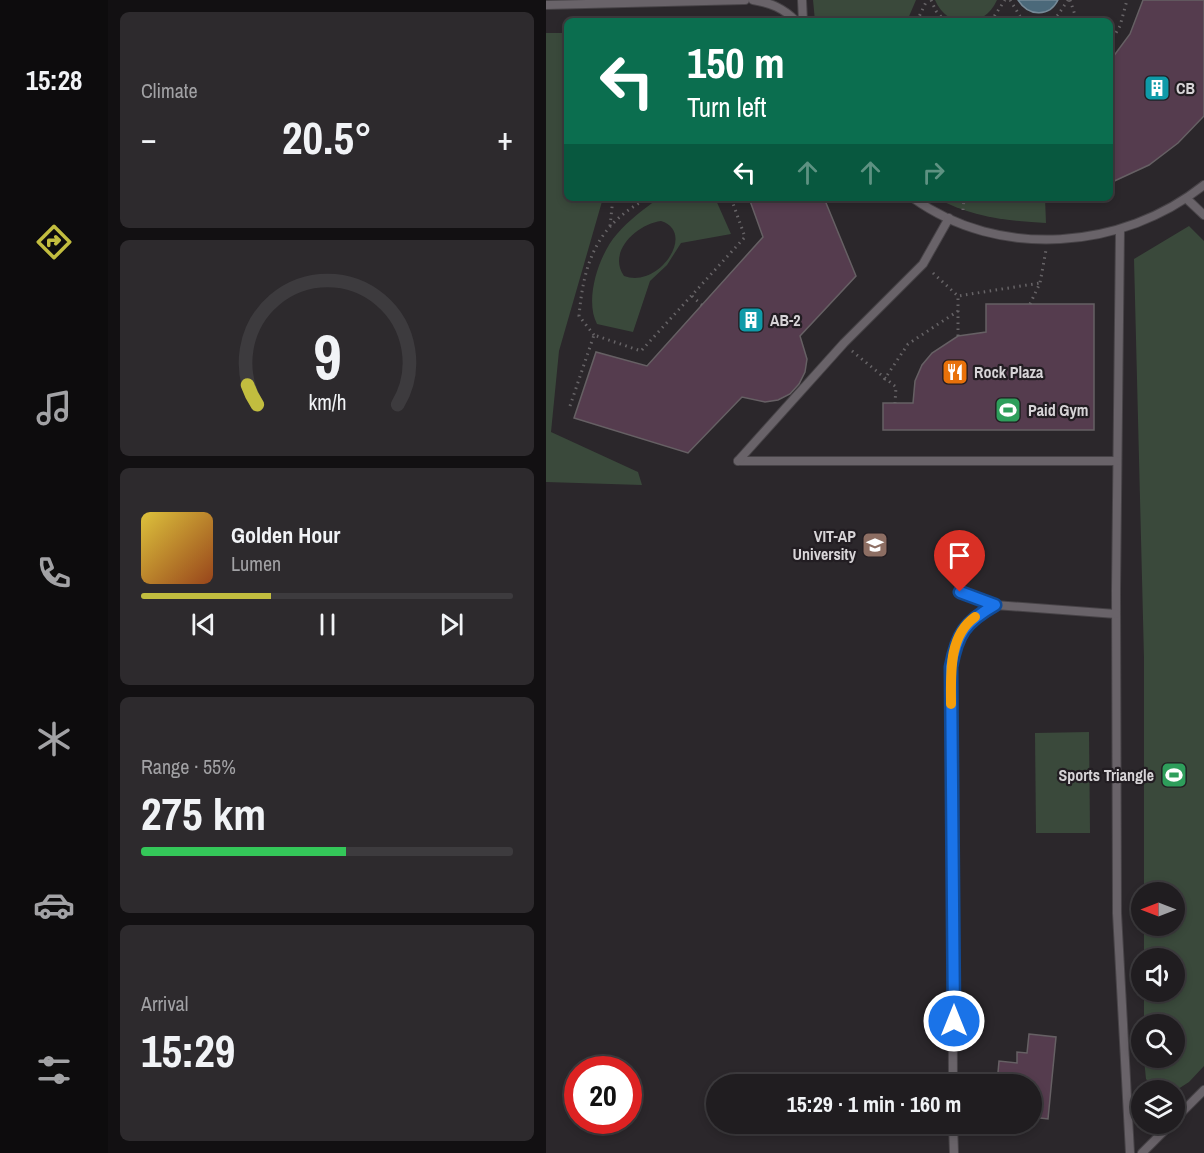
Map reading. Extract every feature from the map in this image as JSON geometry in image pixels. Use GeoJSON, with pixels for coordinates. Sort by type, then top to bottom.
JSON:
{"type":"FeatureCollection","features":[{"type":"Feature","properties":{"kind":"lane"},"geometry":{"type":"LineString","coordinates":[[546,5],[744,0]]}},
{"type":"Feature","properties":{"kind":"lane"},"geometry":{"type":"LineString","coordinates":[[753,0],[783,9],[793,18]]}},
{"type":"Feature","properties":{"kind":"lane"},"geometry":{"type":"LineString","coordinates":[[801,0],[803,18]]}},
{"type":"Feature","properties":{"kind":"lane"},"geometry":{"type":"LineString","coordinates":[[918,201],[949,218],[990,232],[1048,240],[1084,237],[1120,230],[1163,213],[1187,199],[1204,185]]}},
{"type":"Feature","properties":{"kind":"lane"},"geometry":{"type":"LineString","coordinates":[[1187,199],[1204,215]]}},
{"type":"Feature","properties":{"kind":"lane"},"geometry":{"type":"LineString","coordinates":[[949,218],[922,264],[844,343],[738,461],[1117,461]]}},
{"type":"Feature","properties":{"kind":"lane"},"geometry":{"type":"LineString","coordinates":[[1120,230],[1116,614],[1117,913],[1130,1153]]}},
{"type":"Feature","properties":{"kind":"lane"},"geometry":{"type":"LineString","coordinates":[[960,592],[995,605],[1116,614]]}},
{"type":"Feature","properties":{"kind":"lane"},"geometry":{"type":"LineString","coordinates":[[953,1074],[951,667],[954,650],[963,628],[995,605]]}},
{"type":"Feature","properties":{"kind":"lane"},"geometry":{"type":"LineString","coordinates":[[1185,1109],[1204,1090]]}},
{"type":"Feature","properties":{"kind":"lane"},"geometry":{"type":"LineString","coordinates":[[953,1134],[954,1153]]}},
{"type":"Feature","properties":{"kind":"lane"},"geometry":{"type":"LineString","coordinates":[[1142,1153],[1161,1134]]}},
{"type":"Feature","properties":{"kind":"path"},"geometry":{"type":"LineString","coordinates":[[918,18],[927,0]]}},
{"type":"Feature","properties":{"kind":"path"},"geometry":{"type":"LineString","coordinates":[[932,0],[936,11],[942,18]]}},
{"type":"Feature","properties":{"kind":"path"},"geometry":{"type":"LineString","coordinates":[[993,18],[1005,0]]}},
{"type":"Feature","properties":{"kind":"path"},"geometry":{"type":"LineString","coordinates":[[1010,0],[1020,16],[1025,18]]}},
{"type":"Feature","properties":{"kind":"path"},"geometry":{"type":"LineString","coordinates":[[1069,0],[1076,18]]}},
{"type":"Feature","properties":{"kind":"path"},"geometry":{"type":"LineString","coordinates":[[1052,18],[1058,15],[1069,0]]}},
{"type":"Feature","properties":{"kind":"path"},"geometry":{"type":"LineString","coordinates":[[1113,38],[1120,26],[1127,0]]}},
{"type":"Feature","properties":{"kind":"path"},"geometry":{"type":"LineString","coordinates":[[610,227],[613,201]]}},
{"type":"Feature","properties":{"kind":"path"},"geometry":{"type":"LineString","coordinates":[[643,201],[623,213],[602,234],[591,254],[582,282],[579,316],[594,335],[641,351],[745,237],[732,201]]}},
{"type":"Feature","properties":{"kind":"path"},"geometry":{"type":"LineString","coordinates":[[1030,304],[1040,283],[1048,240]]}},
{"type":"Feature","properties":{"kind":"path"},"geometry":{"type":"LineString","coordinates":[[922,264],[958,296],[958,336]]}},
{"type":"Feature","properties":{"kind":"path"},"geometry":{"type":"LineString","coordinates":[[958,296],[1040,283]]}},
{"type":"Feature","properties":{"kind":"path"},"geometry":{"type":"LineString","coordinates":[[692,296],[702,305]]}},
{"type":"Feature","properties":{"kind":"path"},"geometry":{"type":"LineString","coordinates":[[884,380],[908,344],[958,311]]}},
{"type":"Feature","properties":{"kind":"path"},"geometry":{"type":"LineString","coordinates":[[570,406],[594,335]]}},
{"type":"Feature","properties":{"kind":"path"},"geometry":{"type":"LineString","coordinates":[[844,343],[884,380],[896,387],[895,403]]}},
{"type":"Feature","properties":{"kind":"green space"},"geometry":{"type":"Polygon","coordinates":[[[813,0],[916,0],[908,18],[815,18],[813,0]]]}},
{"type":"Feature","properties":{"kind":"green space"},"geometry":{"type":"Polygon","coordinates":[[[935,0],[997,0],[991,10],[980,18],[950,18],[941,10],[935,0]]]}},
{"type":"Feature","properties":{"kind":"green space"},"geometry":{"type":"Polygon","coordinates":[[[546,33],[564,33],[564,201],[602,201],[559,351],[551,432],[638,472],[642,485],[546,482],[546,33]]]}},
{"type":"Feature","properties":{"kind":"green space"},"geometry":{"type":"Polygon","coordinates":[[[655,201],[716,201],[731,234],[681,243],[667,265],[650,281],[633,332],[597,324],[592,303],[595,278],[604,253],[610,243],[637,214],[655,201]],[[661,221],[643,227],[634,233],[622,249],[619,258],[624,276],[637,278],[661,267],[669,258],[674,247],[675,236],[671,227],[661,221]]]}},
{"type":"Feature","properties":{"kind":"green space"},"geometry":{"type":"Polygon","coordinates":[[[944,201],[1045,201],[1046,223],[976,214],[944,201]]]}},
{"type":"Feature","properties":{"kind":"green space","name":"Sports Triangle"},"geometry":{"type":"Polygon","coordinates":[[[1189,226],[1204,241],[1204,1066],[1185,1085],[1185,1080],[1147,1080],[1145,1068],[1185,1068],[1185,1014],[1144,1014],[1144,1002],[1185,1002],[1185,948],[1144,948],[1144,936],[1185,936],[1185,882],[1144,882],[1144,658],[1134,259],[1189,226]]]}},
{"type":"Feature","properties":{"kind":"green space"},"geometry":{"type":"Polygon","coordinates":[[[1089,732],[1090,833],[1036,833],[1035,733],[1089,732]]]}},
{"type":"Feature","properties":{"kind":"water"},"geometry":{"type":"Polygon","coordinates":[[[1018,0],[1058,0],[1049,10],[1038,13],[1027,9],[1018,0]]]}},
{"type":"Feature","properties":{"kind":"building","name":"CB"},"geometry":{"type":"Polygon","coordinates":[[[1143,0],[1204,0],[1204,116],[1178,143],[1149,165],[1113,182],[1113,57],[1130,34],[1143,0]]]}},
{"type":"Feature","properties":{"kind":"building","name":"AB-2"},"geometry":{"type":"Polygon","coordinates":[[[750,201],[825,201],[856,276],[800,336],[807,359],[805,372],[799,384],[790,394],[778,400],[765,402],[742,397],[688,453],[574,418],[596,352],[647,366],[763,237],[750,201]]]}},
{"type":"Feature","properties":{"kind":"building"},"geometry":{"type":"Polygon","coordinates":[[[986,304],[1094,304],[1094,430],[883,430],[883,403],[913,403],[915,381],[922,365],[932,353],[958,336],[986,332],[986,304]]]}},
{"type":"Feature","properties":{"kind":"building"},"geometry":{"type":"Polygon","coordinates":[[[1029,1034],[1056,1037],[1048,1119],[1042,1118],[1042,1074],[998,1074],[999,1061],[1017,1063],[1017,1052],[1027,1053],[1029,1034]]]}},
{"type":"Feature","properties":{"kind":"slow traffic"},"geometry":{"type":"LineString","coordinates":[[951,704],[951,667],[954,650],[963,628],[975,617]]}},
{"type":"Feature","properties":{"kind":"place","name":"CB"},"geometry":{"type":"Point","coordinates":[1157,88]}},
{"type":"Feature","properties":{"kind":"place","name":"AB-2"},"geometry":{"type":"Point","coordinates":[751,320]}},
{"type":"Feature","properties":{"kind":"place","name":"Rock Plaza"},"geometry":{"type":"Point","coordinates":[955,372]}},
{"type":"Feature","properties":{"kind":"place","name":"Paid Gym"},"geometry":{"type":"Point","coordinates":[1008,410]}},
{"type":"Feature","properties":{"kind":"place","name":"VIT-AP University"},"geometry":{"type":"Point","coordinates":[875,545]}},
{"type":"Feature","properties":{"kind":"place","name":"Sports Triangle"},"geometry":{"type":"Point","coordinates":[1174,775]}},
{"type":"Feature","properties":{"kind":"route"},"geometry":{"type":"LineString","coordinates":[[954,1021],[951,667],[954,650],[963,628],[971,620],[995,605],[960,592]]}}]}
